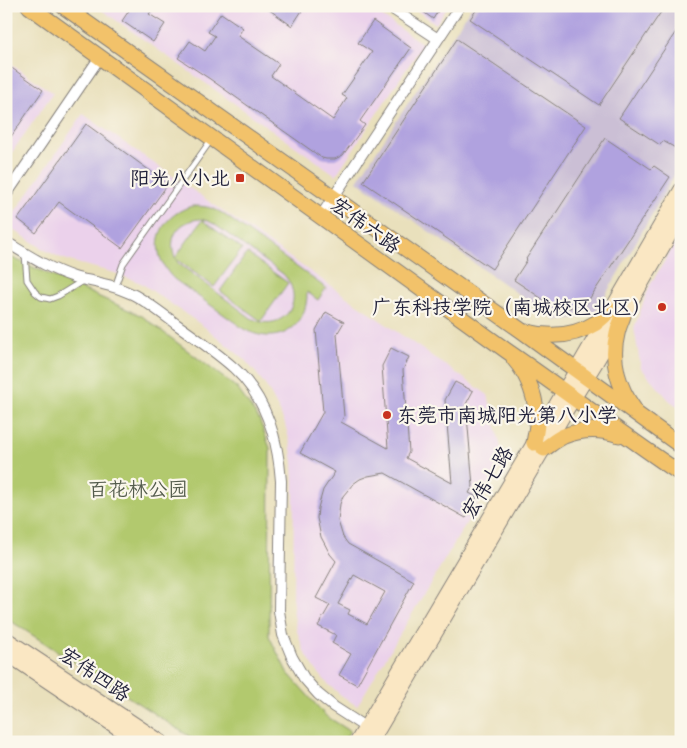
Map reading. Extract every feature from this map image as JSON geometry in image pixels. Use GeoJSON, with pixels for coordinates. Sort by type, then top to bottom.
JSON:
{"type":"FeatureCollection","features":[{"type":"Feature","properties":{"kind":"main road","name":"宏伟六路"},"geometry":{"type":"LineString","coordinates":[[29,6],[629,439],[681,474]]}},
{"type":"Feature","properties":{"kind":"main road","name":"宏伟六路"},"geometry":{"type":"LineString","coordinates":[[63,6],[681,446]]}},
{"type":"Feature","properties":{"kind":"main road"},"geometry":{"type":"LineString","coordinates":[[522,331],[541,335],[560,335],[579,331],[617,313],[614,357],[618,378],[625,397],[637,415]]}},
{"type":"Feature","properties":{"kind":"main road"},"geometry":{"type":"LineString","coordinates":[[507,351],[520,366],[530,384],[535,403],[539,446],[563,436],[585,430],[608,431],[629,439]]}},
{"type":"Feature","properties":{"kind":"street"},"geometry":{"type":"LineString","coordinates":[[388,6],[438,39]]}},
{"type":"Feature","properties":{"kind":"street"},"geometry":{"type":"LineString","coordinates":[[321,216],[460,6]]}},
{"type":"Feature","properties":{"kind":"street"},"geometry":{"type":"LineString","coordinates":[[6,195],[100,57]]}},
{"type":"Feature","properties":{"kind":"street","name":"宏伟七路"},"geometry":{"type":"LineString","coordinates":[[617,313],[681,190]]}},
{"type":"Feature","properties":{"kind":"street","name":"宏伟七路"},"geometry":{"type":"LineString","coordinates":[[371,742],[581,374],[617,313],[681,215]]}},
{"type":"Feature","properties":{"kind":"street"},"geometry":{"type":"LineString","coordinates":[[6,242],[37,261],[74,277],[105,284],[134,295],[198,339],[235,369],[257,396],[272,429],[280,464],[279,611],[283,635],[292,658],[304,678],[318,694],[365,727]]}},
{"type":"Feature","properties":{"kind":"street","name":"宏伟七路"},"geometry":{"type":"LineString","coordinates":[[357,742],[539,446]]}},
{"type":"Feature","properties":{"kind":"street","name":"宏伟四路"},"geometry":{"type":"LineString","coordinates":[[6,639],[161,742]]}},
{"type":"Feature","properties":{"kind":"street","name":"宏伟四路"},"geometry":{"type":"LineString","coordinates":[[6,653],[139,742]]}},
{"type":"Feature","properties":{"kind":"lane"},"geometry":{"type":"LineString","coordinates":[[115,288],[123,264],[212,138]]}},
{"type":"Feature","properties":{"kind":"lane"},"geometry":{"type":"LineString","coordinates":[[25,253],[28,280],[35,292],[41,297],[50,299],[58,296],[86,280]]}},
{"type":"Feature","properties":{"kind":"shaded area"},"geometry":{"type":"Polygon","coordinates":[[[96,6],[367,6],[423,44],[336,175],[96,6]]]}},
{"type":"Feature","properties":{"kind":"shaded area"},"geometry":{"type":"Polygon","coordinates":[[[410,6],[448,6],[436,24],[410,6]]]}},
{"type":"Feature","properties":{"kind":"shaded area"},"geometry":{"type":"Polygon","coordinates":[[[472,6],[681,6],[681,164],[594,315],[557,321],[357,181],[472,6]]]}},
{"type":"Feature","properties":{"kind":"shaded area"},"geometry":{"type":"Polygon","coordinates":[[[6,60],[53,93],[6,161],[6,60]]]}},
{"type":"Feature","properties":{"kind":"shaded area","name":"东莞市南城阳光第八小学"},"geometry":{"type":"Polygon","coordinates":[[[83,114],[488,395],[504,460],[357,706],[328,684],[316,670],[304,651],[297,631],[293,610],[293,462],[285,424],[268,389],[244,359],[206,328],[141,283],[115,273],[59,257],[6,225],[83,114]]]}},
{"type":"Feature","properties":{"kind":"shaded area","name":"广东科技学院（南城校区北区）"},"geometry":{"type":"Polygon","coordinates":[[[681,234],[681,409],[669,400],[641,368],[634,328],[650,285],[681,234]]]}},
{"type":"Feature","properties":{"kind":"green space"},"geometry":{"type":"Polygon","coordinates":[[[192,206],[200,206],[222,213],[326,288],[318,300],[307,292],[306,305],[302,316],[296,325],[288,331],[278,335],[267,336],[244,329],[174,279],[160,258],[159,236],[170,218],[192,206]],[[201,219],[193,220],[181,226],[174,237],[173,250],[175,258],[202,220],[242,249],[214,287],[176,259],[178,263],[251,318],[263,322],[273,322],[282,318],[292,304],[293,294],[290,284],[283,274],[208,221],[201,219]]]}},
{"type":"Feature","properties":{"kind":"green space"},"geometry":{"type":"Polygon","coordinates":[[[247,253],[288,283],[261,321],[220,291],[247,253]]]}},
{"type":"Feature","properties":{"kind":"green space","name":"百花林公园"},"geometry":{"type":"Polygon","coordinates":[[[6,255],[142,316],[237,388],[259,419],[270,448],[269,636],[287,672],[326,716],[350,731],[343,742],[198,742],[6,618],[6,255]]]}},
{"type":"Feature","properties":{"kind":"building"},"geometry":{"type":"Polygon","coordinates":[[[132,6],[155,6],[149,14],[165,24],[153,42],[122,21],[132,6]]]}},
{"type":"Feature","properties":{"kind":"building"},"geometry":{"type":"Polygon","coordinates":[[[264,6],[305,6],[292,26],[264,6]]]}},
{"type":"Feature","properties":{"kind":"building"},"geometry":{"type":"Polygon","coordinates":[[[415,6],[441,6],[433,19],[415,6]]]}},
{"type":"Feature","properties":{"kind":"building"},"geometry":{"type":"Polygon","coordinates":[[[479,6],[665,6],[599,105],[470,19],[479,6]]]}},
{"type":"Feature","properties":{"kind":"building"},"geometry":{"type":"Polygon","coordinates":[[[221,13],[243,28],[238,36],[279,64],[271,76],[333,120],[347,98],[342,95],[372,52],[358,43],[373,21],[411,48],[360,121],[365,125],[343,155],[335,159],[326,159],[178,58],[190,41],[205,51],[215,36],[208,32],[221,13]]]}},
{"type":"Feature","properties":{"kind":"building"},"geometry":{"type":"Polygon","coordinates":[[[681,24],[681,151],[663,141],[660,145],[619,118],[681,24]]]}},
{"type":"Feature","properties":{"kind":"building"},"geometry":{"type":"Polygon","coordinates":[[[457,39],[586,126],[492,269],[363,182],[457,39]]]}},
{"type":"Feature","properties":{"kind":"building"},"geometry":{"type":"Polygon","coordinates":[[[6,64],[43,90],[6,144],[6,95],[10,89],[6,87],[6,64]]]}},
{"type":"Feature","properties":{"kind":"building"},"geometry":{"type":"Polygon","coordinates":[[[86,124],[168,184],[122,248],[59,202],[36,233],[18,219],[86,124]]]}},
{"type":"Feature","properties":{"kind":"building"},"geometry":{"type":"Polygon","coordinates":[[[605,138],[651,169],[654,166],[670,177],[586,304],[559,310],[514,280],[605,138]]]}},
{"type":"Feature","properties":{"kind":"building"},"geometry":{"type":"Polygon","coordinates":[[[326,312],[344,322],[337,334],[344,416],[341,422],[388,448],[382,366],[391,348],[409,357],[403,370],[409,452],[406,458],[452,483],[445,400],[455,382],[473,391],[466,404],[473,486],[469,493],[477,497],[466,518],[385,473],[360,479],[343,496],[338,521],[343,537],[348,544],[414,581],[357,685],[339,675],[351,654],[332,643],[336,635],[318,626],[330,605],[316,598],[336,561],[321,537],[317,518],[323,490],[335,472],[300,453],[323,412],[316,330],[326,312]],[[354,575],[338,604],[350,610],[348,614],[367,624],[385,592],[354,575]]]}},
{"type":"Feature","properties":{"kind":"place","name":"阳光八小北"},"geometry":{"type":"Point","coordinates":[240,178]}},
{"type":"Feature","properties":{"kind":"place","name":"广东科技学院（南城校区北区）"},"geometry":{"type":"Point","coordinates":[662,307]}},
{"type":"Feature","properties":{"kind":"place","name":"东莞市南城阳光第八小学"},"geometry":{"type":"Point","coordinates":[387,415]}}]}
